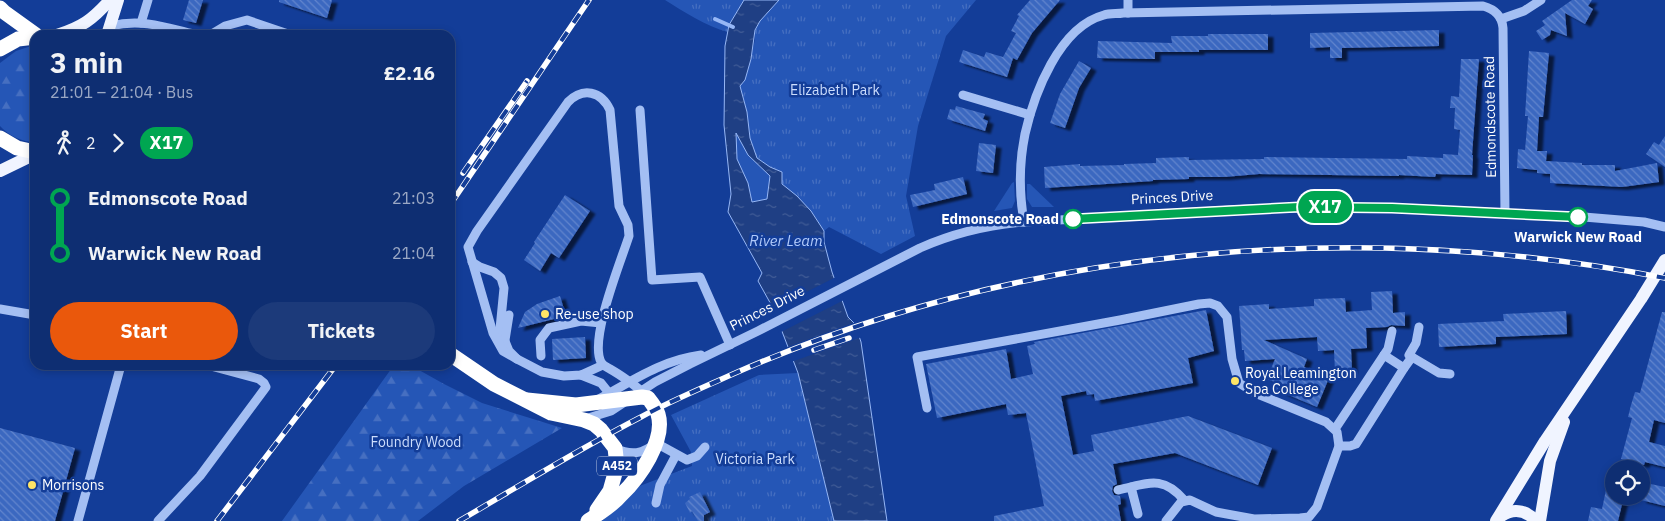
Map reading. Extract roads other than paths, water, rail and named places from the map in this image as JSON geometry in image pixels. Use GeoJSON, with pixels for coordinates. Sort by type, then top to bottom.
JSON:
{"type":"FeatureCollection","features":[{"type":"Feature","properties":{"kind":"highway"},"geometry":{"type":"LineString","coordinates":[[0,8],[30,32]]}},
{"type":"Feature","properties":{"kind":"highway"},"geometry":{"type":"LineString","coordinates":[[0,49],[18,39],[30,37]]}},
{"type":"Feature","properties":{"kind":"highway"},"geometry":{"type":"LineString","coordinates":[[0,138],[17,148],[30,152]]}},
{"type":"Feature","properties":{"kind":"highway","name":"Princes Drive"},"geometry":{"type":"LineString","coordinates":[[455,357],[489,381],[550,413],[584,420]]}},
{"type":"Feature","properties":{"kind":"highway","name":"Princes Drive"},"geometry":{"type":"LineString","coordinates":[[527,400],[576,405],[641,395]]}},
{"type":"Feature","properties":{"kind":"highway","name":"A452"},"geometry":{"type":"LineString","coordinates":[[589,520],[622,495],[645,465],[656,443],[659,420],[654,405],[641,395]]}},
{"type":"Feature","properties":{"kind":"highway","name":"A452"},"geometry":{"type":"LineString","coordinates":[[584,420],[602,430],[615,448],[617,466],[613,483],[603,502],[589,520]]}},
{"type":"Feature","properties":{"kind":"main road"},"geometry":{"type":"LineString","coordinates":[[74,30],[96,16],[110,0]]}},
{"type":"Feature","properties":{"kind":"main road"},"geometry":{"type":"LineString","coordinates":[[109,30],[118,0]]}},
{"type":"Feature","properties":{"kind":"main road"},"geometry":{"type":"LineString","coordinates":[[0,171],[30,156]]}},
{"type":"Feature","properties":{"kind":"main road"},"geometry":{"type":"LineString","coordinates":[[1498,519],[1544,442],[1572,404],[1665,260]]}},
{"type":"Feature","properties":{"kind":"main road"},"geometry":{"type":"LineString","coordinates":[[1498,519],[1512,510],[1518,510],[1531,515],[1538,521],[1552,453],[1572,404]]}},
{"type":"Feature","properties":{"kind":"street"},"geometry":{"type":"LineString","coordinates":[[141,22],[148,0]]}},
{"type":"Feature","properties":{"kind":"street"},"geometry":{"type":"LineString","coordinates":[[1128,0],[1128,13]]}},
{"type":"Feature","properties":{"kind":"street"},"geometry":{"type":"LineString","coordinates":[[1024,222],[1020,194],[1021,168],[1030,115],[1048,71],[1058,53],[1074,32],[1103,15],[1274,11],[1324,4],[1483,6],[1491,4],[1502,19],[1542,0]]}},
{"type":"Feature","properties":{"kind":"street","name":"Edmondscote Road"},"geometry":{"type":"LineString","coordinates":[[1502,19],[1505,214]]}},
{"type":"Feature","properties":{"kind":"street"},"geometry":{"type":"LineString","coordinates":[[218,30],[225,26],[247,20],[276,30]]}},
{"type":"Feature","properties":{"kind":"street"},"geometry":{"type":"LineString","coordinates":[[113,30],[141,22],[175,30]]}},
{"type":"Feature","properties":{"kind":"street"},"geometry":{"type":"LineString","coordinates":[[603,364],[581,375],[564,376],[550,374],[534,368],[503,351],[492,333],[468,247],[477,231],[568,102],[578,94],[586,92],[595,94],[606,101],[610,110],[619,206],[628,226],[629,236],[601,322],[600,360],[641,395]]}},
{"type":"Feature","properties":{"kind":"street"},"geometry":{"type":"LineString","coordinates":[[963,95],[1030,115]]}},
{"type":"Feature","properties":{"kind":"street"},"geometry":{"type":"LineString","coordinates":[[640,110],[652,280],[700,277],[730,345]]}},
{"type":"Feature","properties":{"kind":"street","name":"Princes Drive"},"geometry":{"type":"LineString","coordinates":[[584,420],[610,411],[641,395],[708,354],[730,345],[946,237],[988,226],[1024,222],[1299,207],[1392,208],[1610,219],[1665,226]]}},
{"type":"Feature","properties":{"kind":"street"},"geometry":{"type":"LineString","coordinates":[[472,262],[494,272],[503,281],[504,292],[500,324],[509,350],[517,359]]}},
{"type":"Feature","properties":{"kind":"street"},"geometry":{"type":"LineString","coordinates":[[927,408],[917,357],[1210,303],[1221,308],[1227,317],[1232,359],[1239,383],[1255,394],[1326,422],[1335,429],[1339,436],[1339,446],[1322,495],[1314,513],[1309,516],[1254,520],[1216,512],[1190,500],[1184,500],[1177,492],[1159,482],[1118,490]]}},
{"type":"Feature","properties":{"kind":"street"},"geometry":{"type":"LineString","coordinates":[[0,309],[30,314]]}},
{"type":"Feature","properties":{"kind":"street"},"geometry":{"type":"LineString","coordinates":[[505,340],[509,315]]}},
{"type":"Feature","properties":{"kind":"street"},"geometry":{"type":"LineString","coordinates":[[541,356],[540,340],[549,328],[581,321],[601,322]]}},
{"type":"Feature","properties":{"kind":"street"},"geometry":{"type":"LineString","coordinates":[[1419,327],[1416,343],[1409,355],[1439,373],[1450,374]]}},
{"type":"Feature","properties":{"kind":"street"},"geometry":{"type":"LineString","coordinates":[[1335,429],[1388,349],[1392,331]]}},
{"type":"Feature","properties":{"kind":"street","name":"Princes Drive"},"geometry":{"type":"LineString","coordinates":[[590,404],[653,368],[675,360],[708,354]]}},
{"type":"Feature","properties":{"kind":"street"},"geometry":{"type":"LineString","coordinates":[[1384,355],[1404,368]]}},
{"type":"Feature","properties":{"kind":"street"},"geometry":{"type":"LineString","coordinates":[[1339,446],[1356,444],[1412,357]]}},
{"type":"Feature","properties":{"kind":"street"},"geometry":{"type":"LineString","coordinates":[[78,521],[119,370]]}},
{"type":"Feature","properties":{"kind":"street"},"geometry":{"type":"LineString","coordinates":[[158,521],[200,476],[266,387],[259,379],[226,370]]}},
{"type":"Feature","properties":{"kind":"street"},"geometry":{"type":"LineString","coordinates":[[581,375],[601,383],[609,394],[641,395]]}},
{"type":"Feature","properties":{"kind":"street"},"geometry":{"type":"LineString","coordinates":[[615,448],[625,453],[639,453],[649,449],[656,443],[687,460],[702,452],[704,447]]}},
{"type":"Feature","properties":{"kind":"street"},"geometry":{"type":"LineString","coordinates":[[656,503],[660,485],[676,455]]}},
{"type":"Feature","properties":{"kind":"street"},"geometry":{"type":"LineString","coordinates":[[1131,487],[1138,514]]}},
{"type":"Feature","properties":{"kind":"street"},"geometry":{"type":"LineString","coordinates":[[1166,521],[1184,500]]}},
{"type":"Feature","properties":{"kind":"water","name":"River Leam"},"geometry":{"type":"Polygon","coordinates":[[[744,0],[779,0],[760,21],[755,30],[751,59],[745,80],[740,86],[747,112],[750,138],[757,158],[770,167],[782,172],[782,184],[811,211],[824,231],[824,242],[832,272],[848,317],[855,324],[861,342],[887,521],[834,521],[798,373],[773,308],[758,281],[762,273],[728,212],[731,194],[724,125],[725,46],[729,25],[744,0]],[[736,133],[737,159],[748,183],[752,202],[767,199],[770,176],[748,155],[736,133]]]}},
{"type":"Feature","properties":{"kind":"waterway"},"geometry":{"type":"LineString","coordinates":[[715,19],[733,27]]}},
{"type":"Feature","properties":{"kind":"railway"},"geometry":{"type":"LineString","coordinates":[[455,198],[589,0]]}},
{"type":"Feature","properties":{"kind":"railway"},"geometry":{"type":"LineString","coordinates":[[463,173],[527,81]]}},
{"type":"Feature","properties":{"kind":"railway"},"geometry":{"type":"LineString","coordinates":[[459,521],[618,429],[733,374],[844,331],[958,297],[1074,272],[1192,256],[1311,248],[1430,250],[1548,260],[1665,278]]}},
{"type":"Feature","properties":{"kind":"railway"},"geometry":{"type":"LineString","coordinates":[[814,350],[849,338]]}},
{"type":"Feature","properties":{"kind":"railway"},"geometry":{"type":"LineString","coordinates":[[217,521],[332,370]]}},
{"type":"Feature","properties":{"kind":"place","name":"Warwick New Road"},"geometry":{"type":"Point","coordinates":[1578,217]}},
{"type":"Feature","properties":{"kind":"place","name":"Edmonscote Road"},"geometry":{"type":"Point","coordinates":[1073,219]}},
{"type":"Feature","properties":{"kind":"place","name":"Re-use shop"},"geometry":{"type":"Point","coordinates":[545,314]}},
{"type":"Feature","properties":{"kind":"place","name":"Royal Leamington Spa College"},"geometry":{"type":"Point","coordinates":[1235,381]}},
{"type":"Feature","properties":{"kind":"place","name":"Morrisons"},"geometry":{"type":"Point","coordinates":[32,485]}},
{"type":"Feature","properties":{"kind":"park label","name":"Elizabeth Park"},"geometry":{"type":"Point","coordinates":[835,90]}},
{"type":"Feature","properties":{"kind":"park label","name":"Foundry Wood"},"geometry":{"type":"Point","coordinates":[416,442]}},
{"type":"Feature","properties":{"kind":"park label","name":"Victoria Park"},"geometry":{"type":"Point","coordinates":[755,459]}}]}
